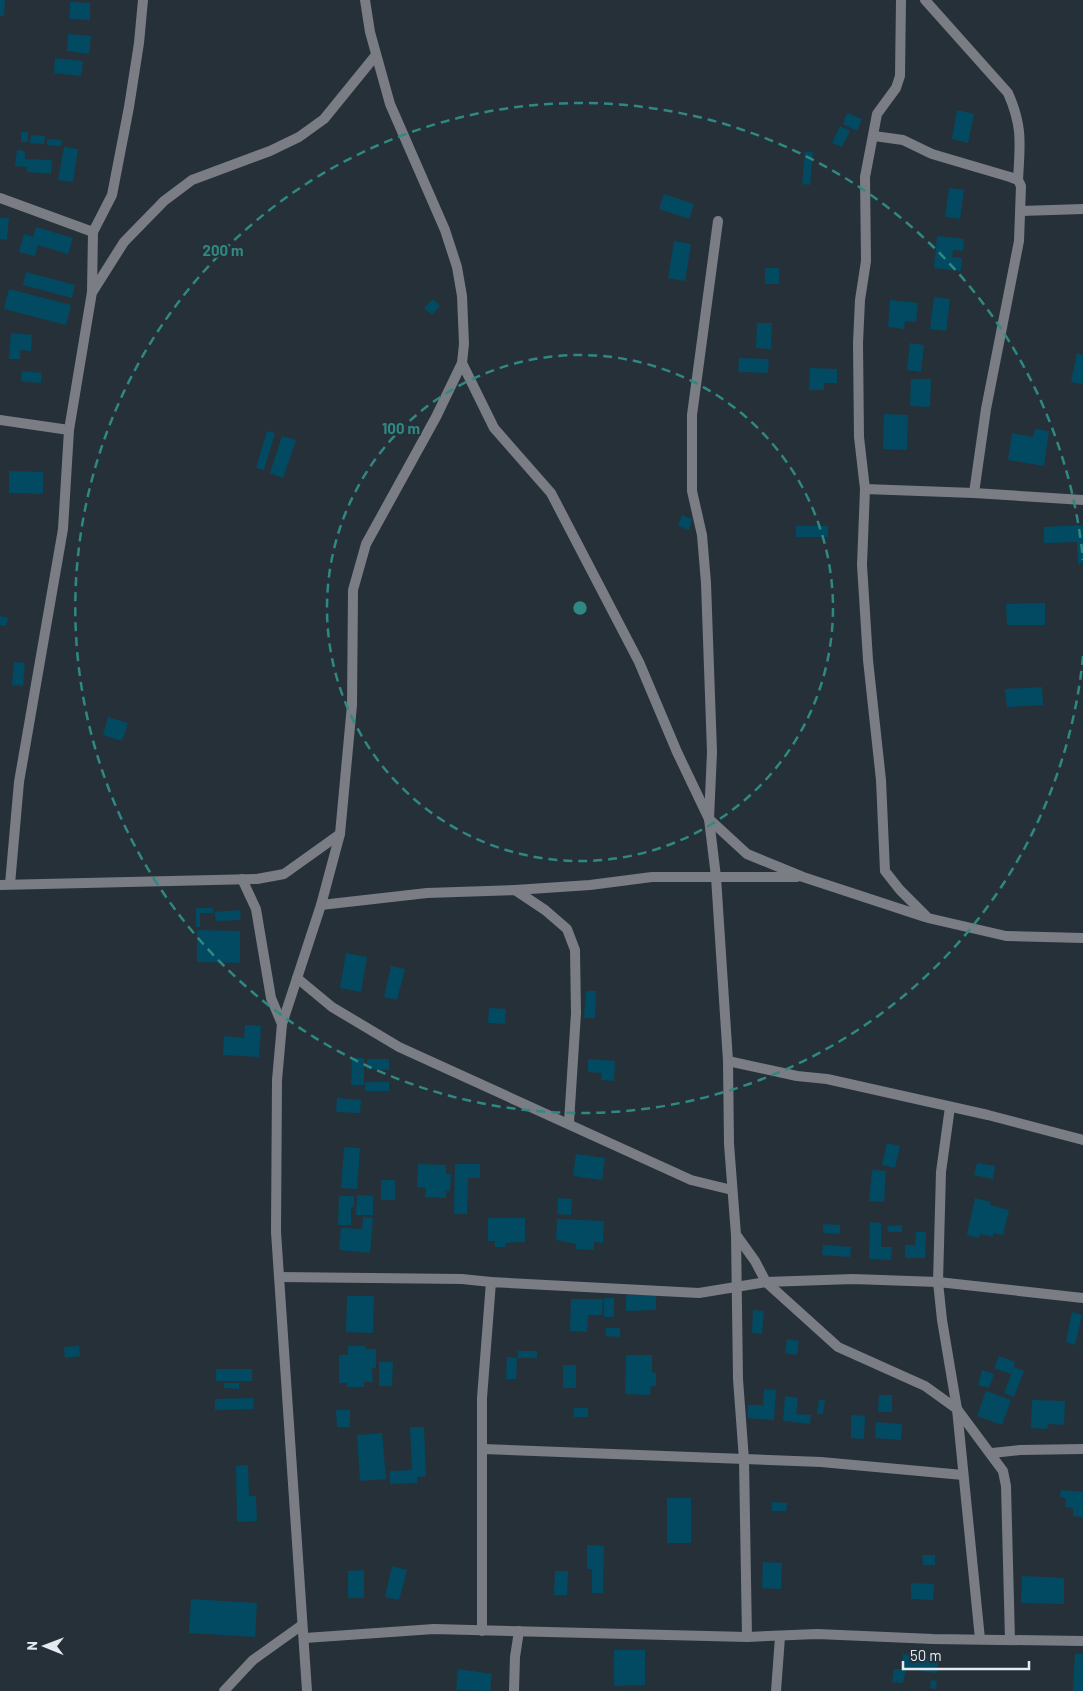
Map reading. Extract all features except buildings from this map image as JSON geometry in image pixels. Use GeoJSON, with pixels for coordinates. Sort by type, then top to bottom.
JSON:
{"type":"FeatureCollection","features":[{"type":"Feature","properties":{"kind":"street"},"geometry":{"type":"LineString","coordinates":[[143,0],[139,44],[129,107],[112,195],[93,232],[92,292],[69,430],[63,529],[19,782],[5,884],[242,879],[284,874],[340,834]]}},
{"type":"Feature","properties":{"kind":"street"},"geometry":{"type":"LineString","coordinates":[[307,1691],[295,1478],[276,1232],[277,1080],[282,1024],[321,905],[340,834],[352,705],[353,590],[366,544],[436,417],[462,363],[464,344],[462,296],[457,267],[444,230],[390,104],[376,56],[365,0]]}},
{"type":"Feature","properties":{"kind":"street"},"geometry":{"type":"LineString","coordinates":[[901,0],[900,76],[892,96],[877,114],[865,176],[866,261],[860,300],[858,343],[859,436],[865,489],[862,565],[868,660],[881,780],[885,871],[900,890],[928,918]]}},
{"type":"Feature","properties":{"kind":"street"},"geometry":{"type":"LineString","coordinates":[[925,0],[1008,93],[1016,111],[1021,134],[1018,180],[1022,193],[1019,241],[988,400],[974,493]]}},
{"type":"Feature","properties":{"kind":"street"},"geometry":{"type":"LineString","coordinates":[[92,292],[124,242],[164,201],[192,180],[270,151],[299,137],[324,119],[376,56]]}},
{"type":"Feature","properties":{"kind":"street"},"geometry":{"type":"LineString","coordinates":[[874,136],[902,140],[932,154],[1018,180]]}},
{"type":"Feature","properties":{"kind":"street"},"geometry":{"type":"LineString","coordinates":[[0,198],[93,232]]}},
{"type":"Feature","properties":{"kind":"street"},"geometry":{"type":"LineString","coordinates":[[1020,211],[1083,209]]}},
{"type":"Feature","properties":{"kind":"street"},"geometry":{"type":"LineString","coordinates":[[718,221],[697,372],[692,449],[692,491],[702,535],[706,583],[712,752],[709,819],[716,877],[728,1061],[729,1144],[738,1285],[738,1379],[744,1460],[747,1636]]}},
{"type":"Feature","properties":{"kind":"street"},"geometry":{"type":"LineString","coordinates":[[462,363],[494,428],[551,494],[640,662],[677,752],[709,819],[747,854],[803,877],[928,918],[1006,936],[1083,938]]}},
{"type":"Feature","properties":{"kind":"street"},"geometry":{"type":"LineString","coordinates":[[0,420],[69,430]]}},
{"type":"Feature","properties":{"kind":"street"},"geometry":{"type":"LineString","coordinates":[[865,489],[1083,500]]}},
{"type":"Feature","properties":{"kind":"street"},"geometry":{"type":"LineString","coordinates":[[321,905],[427,893],[590,885],[652,877],[803,877]]}},
{"type":"Feature","properties":{"kind":"street"},"geometry":{"type":"LineString","coordinates":[[242,879],[256,909],[271,998],[282,1024]]}},
{"type":"Feature","properties":{"kind":"street"},"geometry":{"type":"LineString","coordinates":[[514,890],[546,910],[567,929],[575,950],[576,1013],[569,1122]]}},
{"type":"Feature","properties":{"kind":"street"},"geometry":{"type":"LineString","coordinates":[[297,978],[332,1007],[399,1047],[476,1084],[569,1122],[691,1180],[732,1190]]}},
{"type":"Feature","properties":{"kind":"street"},"geometry":{"type":"LineString","coordinates":[[728,1061],[797,1076],[827,1079],[1083,1140]]}},
{"type":"Feature","properties":{"kind":"street"},"geometry":{"type":"LineString","coordinates":[[950,1107],[941,1172],[938,1282],[942,1320],[958,1409],[980,1639]]}},
{"type":"Feature","properties":{"kind":"street"},"geometry":{"type":"LineString","coordinates":[[736,1235],[755,1261],[766,1282],[838,1347],[926,1386],[958,1409],[992,1453],[1003,1472],[1006,1486],[1010,1640]]}},
{"type":"Feature","properties":{"kind":"street"},"geometry":{"type":"LineString","coordinates":[[279,1277],[462,1278],[491,1282],[699,1293],[738,1285],[766,1282],[853,1279],[938,1282],[1083,1298]]}},
{"type":"Feature","properties":{"kind":"street"},"geometry":{"type":"LineString","coordinates":[[482,1631],[482,1398],[491,1282]]}},
{"type":"Feature","properties":{"kind":"street"},"geometry":{"type":"LineString","coordinates":[[483,1449],[821,1462],[963,1475]]}},
{"type":"Feature","properties":{"kind":"street"},"geometry":{"type":"LineString","coordinates":[[992,1453],[1020,1450],[1083,1449]]}},
{"type":"Feature","properties":{"kind":"street"},"geometry":{"type":"LineString","coordinates":[[224,1691],[253,1660],[302,1625]]}},
{"type":"Feature","properties":{"kind":"street"},"geometry":{"type":"LineString","coordinates":[[304,1638],[434,1629],[747,1636],[817,1634],[1083,1641]]}},
{"type":"Feature","properties":{"kind":"street"},"geometry":{"type":"LineString","coordinates":[[514,1691],[515,1657],[520,1631]]}},
{"type":"Feature","properties":{"kind":"street"},"geometry":{"type":"LineString","coordinates":[[776,1691],[780,1636]]}}]}
